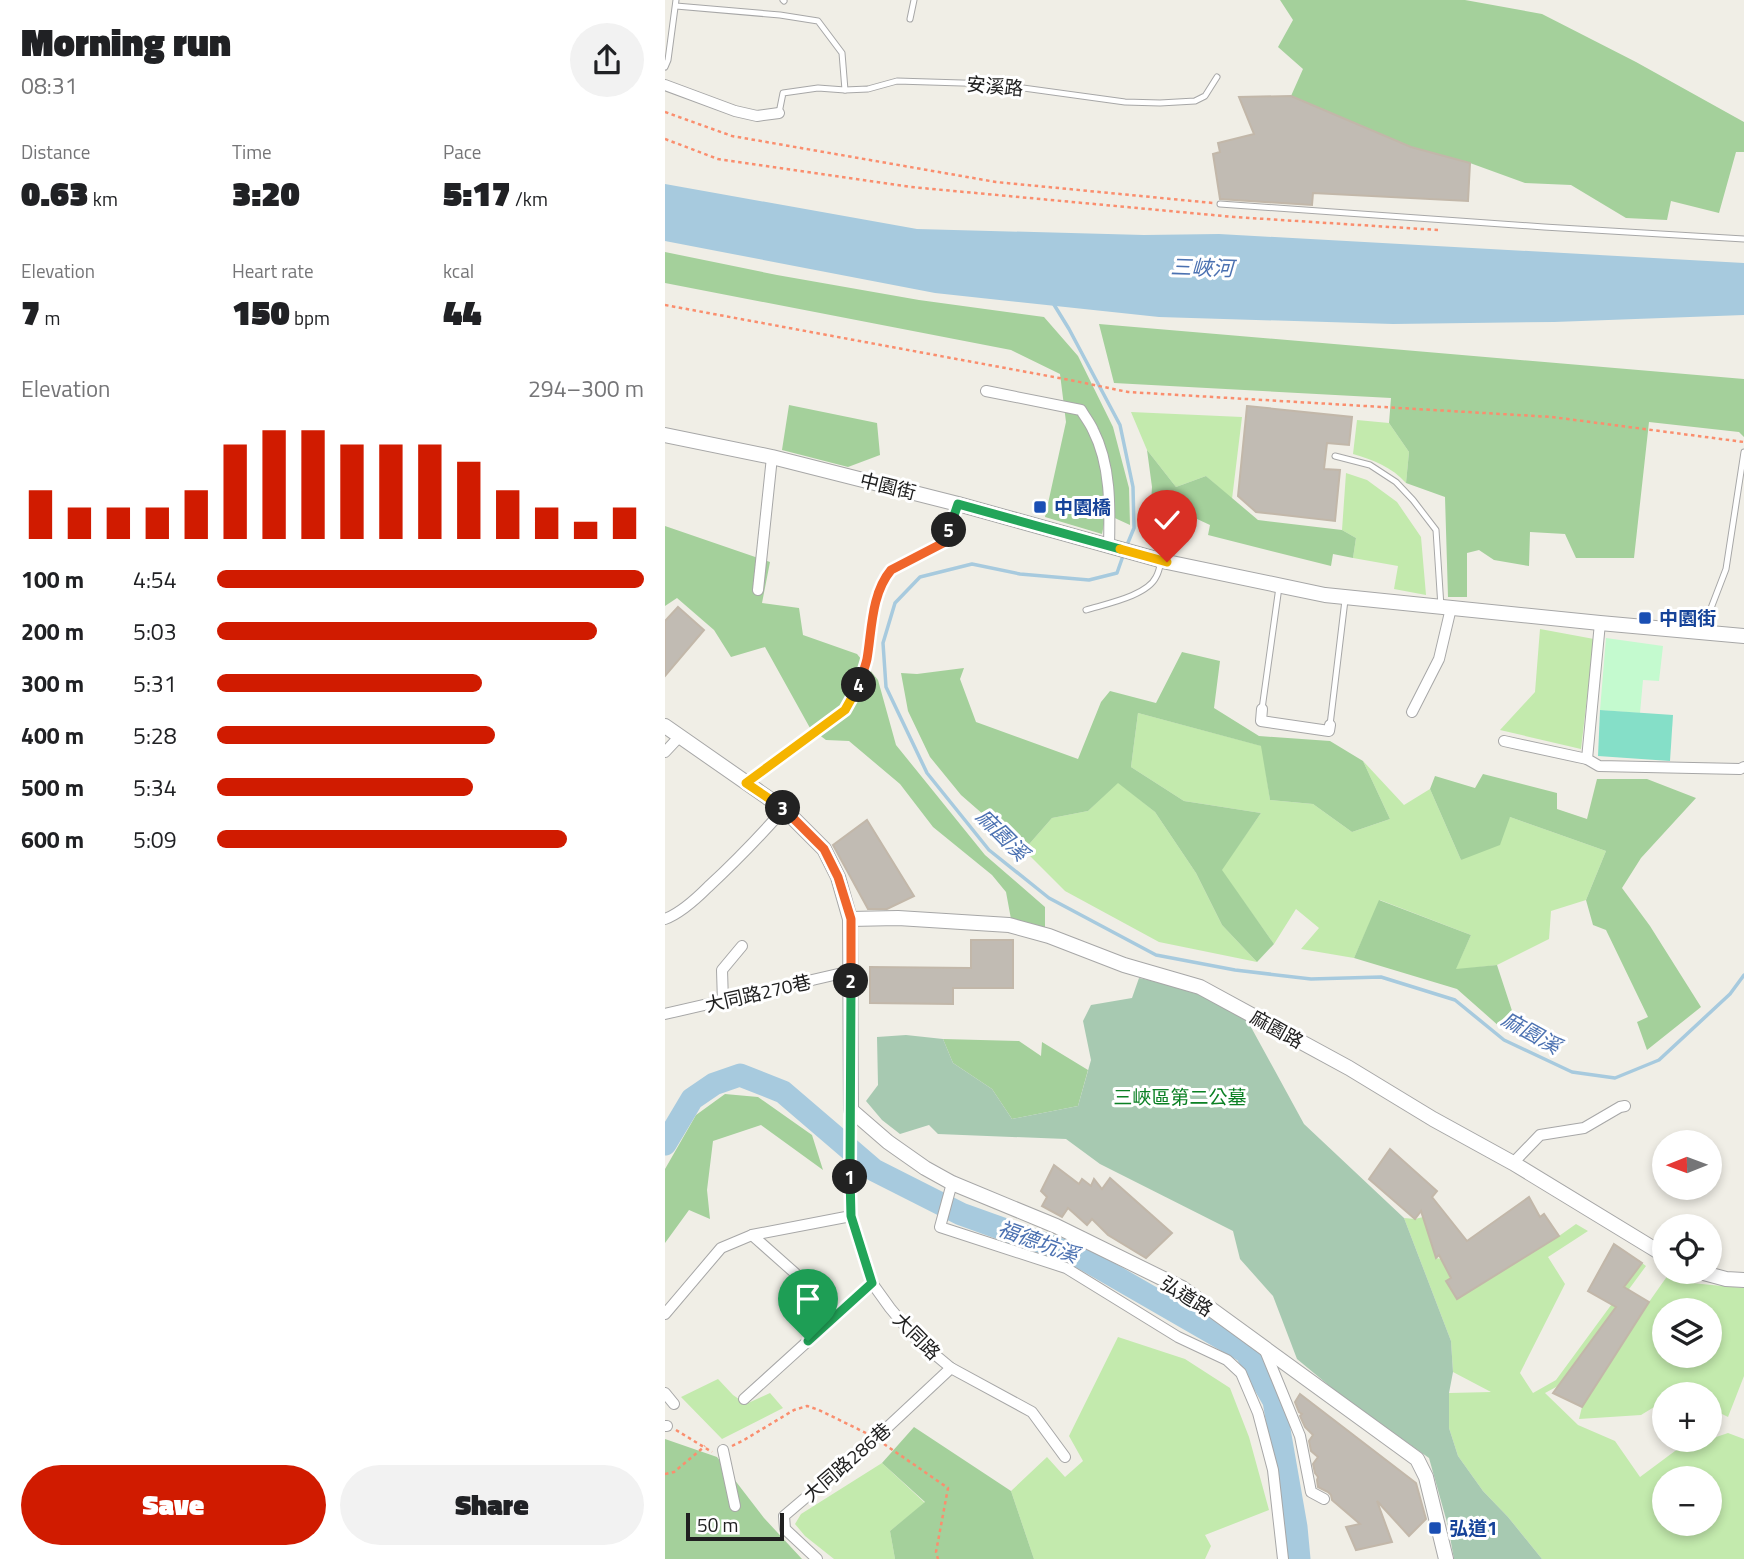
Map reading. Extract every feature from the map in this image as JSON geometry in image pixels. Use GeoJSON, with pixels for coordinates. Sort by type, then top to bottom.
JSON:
{"type":"FeatureCollection","features":[{"type":"Feature","properties":{"kind":"street"},"geometry":{"type":"LineString","coordinates":[[665,85],[735,111],[757,116],[779,113]]}},
{"type":"Feature","properties":{"kind":"street"},"geometry":{"type":"LineString","coordinates":[[986,391],[1081,411],[1093,430],[1104,463],[1110,504],[1109,546],[1164,561],[1325,595],[1744,636]]}},
{"type":"Feature","properties":{"kind":"street","name":"中園街"},"geometry":{"type":"LineString","coordinates":[[665,435],[772,457],[1109,546]]}},
{"type":"Feature","properties":{"kind":"street"},"geometry":{"type":"LineString","coordinates":[[758,590],[772,457]]}},
{"type":"Feature","properties":{"kind":"street"},"geometry":{"type":"LineString","coordinates":[[1412,712],[1439,659],[1446,607]]}},
{"type":"Feature","properties":{"kind":"street"},"geometry":{"type":"LineString","coordinates":[[1587,759],[1600,623]]}},
{"type":"Feature","properties":{"kind":"street"},"geometry":{"type":"LineString","coordinates":[[1262,709],[1261,721],[1329,731],[1331,725]]}},
{"type":"Feature","properties":{"kind":"street"},"geometry":{"type":"LineString","coordinates":[[665,726],[784,809],[824,849],[838,877],[851,919],[851,1110]]}},
{"type":"Feature","properties":{"kind":"street"},"geometry":{"type":"LineString","coordinates":[[665,752],[680,736]]}},
{"type":"Feature","properties":{"kind":"street"},"geometry":{"type":"LineString","coordinates":[[1504,741],[1587,759],[1599,766],[1726,769],[1744,767]]}},
{"type":"Feature","properties":{"kind":"street"},"geometry":{"type":"LineString","coordinates":[[665,919],[694,900],[739,859],[784,809]]}},
{"type":"Feature","properties":{"kind":"street","name":"麻園路"},"geometry":{"type":"LineString","coordinates":[[851,919],[898,918],[1009,925],[1200,988],[1349,1068],[1652,1248]]}},
{"type":"Feature","properties":{"kind":"street"},"geometry":{"type":"LineString","coordinates":[[723,1002],[722,970],[742,946]]}},
{"type":"Feature","properties":{"kind":"street","name":"大同路270巷"},"geometry":{"type":"LineString","coordinates":[[665,1014],[851,971]]}},
{"type":"Feature","properties":{"kind":"street"},"geometry":{"type":"LineString","coordinates":[[1513,1163],[1540,1135],[1584,1128],[1625,1106]]}},
{"type":"Feature","properties":{"kind":"street","name":"大同路"},"geometry":{"type":"LineString","coordinates":[[851,1110],[851,1216],[872,1283],[915,1338],[951,1368],[1032,1412],[1065,1457]]}},
{"type":"Feature","properties":{"kind":"street","name":"弘道路"},"geometry":{"type":"LineString","coordinates":[[851,1110],[951,1189],[1056,1226],[1182,1288],[1417,1459],[1426,1477],[1446,1559]]}},
{"type":"Feature","properties":{"kind":"street"},"geometry":{"type":"LineString","coordinates":[[951,1189],[940,1227],[1066,1268],[1178,1337],[1227,1360],[1241,1373],[1258,1413],[1273,1470],[1283,1559]]}},
{"type":"Feature","properties":{"kind":"street"},"geometry":{"type":"LineString","coordinates":[[665,1314],[721,1248],[753,1235],[851,1216]]}},
{"type":"Feature","properties":{"kind":"street"},"geometry":{"type":"LineString","coordinates":[[753,1235],[805,1282]]}},
{"type":"Feature","properties":{"kind":"street"},"geometry":{"type":"LineString","coordinates":[[1722,1278],[1744,1280]]}},
{"type":"Feature","properties":{"kind":"street"},"geometry":{"type":"LineString","coordinates":[[744,1399],[872,1283]]}},
{"type":"Feature","properties":{"kind":"street"},"geometry":{"type":"LineString","coordinates":[[1264,1348],[1300,1436],[1311,1492],[1324,1499]]}},
{"type":"Feature","properties":{"kind":"street","name":"大同路286巷"},"geometry":{"type":"LineString","coordinates":[[817,1559],[785,1529],[783,1516],[876,1438],[951,1368]]}},
{"type":"Feature","properties":{"kind":"street"},"geometry":{"type":"LineString","coordinates":[[665,1393],[674,1404]]}},
{"type":"Feature","properties":{"kind":"street"},"geometry":{"type":"LineString","coordinates":[[723,1450],[735,1506]]}},
{"type":"Feature","properties":{"kind":"lane"},"geometry":{"type":"LineString","coordinates":[[910,19],[914,0]]}},
{"type":"Feature","properties":{"kind":"lane"},"geometry":{"type":"LineString","coordinates":[[665,67],[676,3],[780,15],[818,21],[842,53],[845,90]]}},
{"type":"Feature","properties":{"kind":"lane","name":"安溪路"},"geometry":{"type":"LineString","coordinates":[[779,113],[783,93],[818,88],[868,89],[897,81],[1005,86],[1125,102],[1160,103],[1195,100],[1205,96],[1217,77]]}},
{"type":"Feature","properties":{"kind":"lane"},"geometry":{"type":"LineString","coordinates":[[1220,204],[1744,239]]}},
{"type":"Feature","properties":{"kind":"lane"},"geometry":{"type":"LineString","coordinates":[[1702,632],[1726,569],[1744,452]]}},
{"type":"Feature","properties":{"kind":"lane"},"geometry":{"type":"LineString","coordinates":[[1335,456],[1370,465],[1396,482],[1436,530],[1446,607]]}},
{"type":"Feature","properties":{"kind":"lane"},"geometry":{"type":"LineString","coordinates":[[746,783],[806,735],[845,710],[858,688],[866,661],[876,602],[885,577],[891,570],[945,542],[958,504]]}},
{"type":"Feature","properties":{"kind":"lane"},"geometry":{"type":"LineString","coordinates":[[1086,610],[1129,597],[1146,588],[1156,579],[1164,561]]}},
{"type":"Feature","properties":{"kind":"lane"},"geometry":{"type":"LineString","coordinates":[[1262,709],[1280,586]]}},
{"type":"Feature","properties":{"kind":"lane"},"geometry":{"type":"LineString","coordinates":[[1331,725],[1345,597]]}},
{"type":"Feature","properties":{"kind":"lane"},"geometry":{"type":"LineString","coordinates":[[776,751],[780,758]]}},
{"type":"Feature","properties":{"kind":"path"},"geometry":{"type":"LineString","coordinates":[[665,112],[732,136],[996,182],[1220,204]]}},
{"type":"Feature","properties":{"kind":"path"},"geometry":{"type":"LineString","coordinates":[[665,139],[718,159],[911,187]]}},
{"type":"Feature","properties":{"kind":"path"},"geometry":{"type":"LineString","coordinates":[[665,305],[1128,392],[1552,417],[1744,442]]}},
{"type":"Feature","properties":{"kind":"path"},"geometry":{"type":"LineString","coordinates":[[666,1426],[712,1452],[744,1440],[794,1410],[807,1406],[819,1410],[876,1438],[949,1488],[936,1552],[937,1559]]}},
{"type":"Feature","properties":{"kind":"path"},"geometry":{"type":"LineString","coordinates":[[665,1474],[674,1472],[705,1446]]}},
{"type":"Feature","properties":{"kind":"green space"},"geometry":{"type":"Polygon","coordinates":[[[1280,0],[1465,0],[1542,14],[1744,122],[1744,152],[1736,152],[1719,213],[1671,201],[1667,220],[1626,218],[1571,185],[1525,183],[1470,163],[1411,147],[1291,96],[1303,69],[1278,47],[1293,20],[1280,0]]]}},
{"type":"Feature","properties":{"kind":"green space"},"geometry":{"type":"Polygon","coordinates":[[[665,252],[919,300],[1044,317],[1078,356],[1113,427],[1129,488],[1130,525],[1106,514],[1102,534],[1045,517],[1066,422],[1060,374],[1011,350],[665,283],[665,252]]]}},
{"type":"Feature","properties":{"kind":"green space"},"geometry":{"type":"Polygon","coordinates":[[[1099,324],[1744,379],[1744,437],[1739,432],[1649,422],[1634,558],[1576,558],[1565,534],[1530,532],[1529,566],[1494,560],[1479,550],[1467,553],[1467,597],[1448,597],[1445,497],[1406,483],[1409,452],[1389,423],[1391,398],[1114,383],[1099,324]]]}},
{"type":"Feature","properties":{"kind":"green space"},"geometry":{"type":"Polygon","coordinates":[[[789,405],[877,423],[880,455],[848,467],[782,450],[789,405]]]}},
{"type":"Feature","properties":{"kind":"green space"},"geometry":{"type":"Polygon","coordinates":[[[1131,412],[1242,417],[1232,499],[1206,476],[1176,487],[1147,450],[1131,412]]]}},
{"type":"Feature","properties":{"kind":"green space"},"geometry":{"type":"Polygon","coordinates":[[[1357,420],[1389,423],[1409,452],[1406,483],[1382,465],[1353,454],[1357,420]]]}},
{"type":"Feature","properties":{"kind":"green space"},"geometry":{"type":"Polygon","coordinates":[[[1147,450],[1176,487],[1206,476],[1258,520],[1342,530],[1356,538],[1353,558],[1333,554],[1331,566],[1208,535],[1210,525],[1182,512],[1166,536],[1149,530],[1152,487],[1147,450]]]}},
{"type":"Feature","properties":{"kind":"green space"},"geometry":{"type":"Polygon","coordinates":[[[1346,473],[1367,480],[1397,502],[1421,537],[1426,595],[1394,589],[1398,566],[1353,558],[1356,538],[1342,530],[1346,473]]]}},
{"type":"Feature","properties":{"kind":"green space"},"geometry":{"type":"Polygon","coordinates":[[[665,526],[770,562],[762,603],[799,608],[803,635],[857,654],[878,680],[896,745],[985,855],[1045,907],[1045,929],[1011,919],[1006,892],[992,875],[933,827],[900,784],[849,741],[826,740],[810,728],[765,647],[731,657],[714,630],[677,598],[665,606],[665,526]]]}},
{"type":"Feature","properties":{"kind":"green space"},"geometry":{"type":"Polygon","coordinates":[[[1540,629],[1594,639],[1581,749],[1500,730],[1535,692],[1540,629]]]}},
{"type":"Feature","properties":{"kind":"green space"},"geometry":{"type":"Polygon","coordinates":[[[1606,638],[1663,646],[1659,681],[1643,680],[1640,713],[1600,710],[1606,638]]]}},
{"type":"Feature","properties":{"kind":"green space"},"geometry":{"type":"Polygon","coordinates":[[[1182,652],[1220,661],[1214,708],[1259,736],[1330,741],[1363,761],[1390,819],[1352,832],[1313,804],[1270,800],[1261,746],[1138,713],[1131,767],[1184,801],[1261,813],[1222,870],[1274,944],[1257,962],[1222,925],[1196,873],[1155,812],[1118,783],[1088,811],[1052,818],[1024,850],[961,795],[930,757],[908,711],[901,673],[917,674],[964,668],[960,679],[976,722],[1078,759],[1101,702],[1110,691],[1156,703],[1182,652]]]}},
{"type":"Feature","properties":{"kind":"green space"},"geometry":{"type":"Polygon","coordinates":[[[1600,710],[1673,715],[1670,761],[1598,756],[1600,710]]]}},
{"type":"Feature","properties":{"kind":"green space"},"geometry":{"type":"Polygon","coordinates":[[[1138,713],[1262,746],[1270,800],[1313,804],[1352,832],[1390,819],[1363,761],[1404,805],[1430,789],[1461,860],[1510,817],[1606,851],[1586,900],[1551,911],[1549,939],[1497,965],[1455,970],[1471,935],[1380,900],[1354,958],[1301,949],[1319,928],[1296,909],[1274,944],[1221,870],[1261,813],[1184,801],[1131,767],[1138,713]]]}},
{"type":"Feature","properties":{"kind":"green space"},"geometry":{"type":"Polygon","coordinates":[[[1483,774],[1557,793],[1557,809],[1587,819],[1597,779],[1647,779],[1696,798],[1641,858],[1622,888],[1650,926],[1701,1007],[1647,1050],[1637,1022],[1648,1017],[1606,930],[1593,925],[1586,900],[1606,851],[1510,817],[1500,845],[1461,860],[1430,789],[1435,776],[1475,788],[1483,774]]]}},
{"type":"Feature","properties":{"kind":"green space"},"geometry":{"type":"Polygon","coordinates":[[[1118,782],[1155,812],[1196,873],[1222,925],[1257,962],[1159,942],[1065,891],[1024,850],[1052,818],[1088,811],[1118,782]]]}},
{"type":"Feature","properties":{"kind":"green space"},"geometry":{"type":"Polygon","coordinates":[[[1379,900],[1471,935],[1456,969],[1497,965],[1517,1026],[1500,1027],[1457,989],[1354,958],[1379,900]]]}},
{"type":"Feature","properties":{"kind":"green space","name":"三峽區第二公墓"},"geometry":{"type":"Polygon","coordinates":[[[1139,978],[1184,987],[1246,1018],[1304,1124],[1404,1218],[1451,1341],[1453,1372],[1449,1393],[1449,1428],[1458,1456],[1483,1491],[1542,1559],[1454,1559],[1448,1526],[1429,1458],[1338,1393],[1297,1359],[1273,1296],[1240,1259],[1233,1231],[1100,1164],[1066,1139],[938,1134],[929,1125],[900,1134],[882,1120],[866,1101],[878,1085],[877,1037],[906,1035],[943,1039],[953,1063],[992,1089],[1012,1119],[1078,1106],[1091,1060],[1083,1021],[1091,1005],[1132,998],[1139,978]]]}},
{"type":"Feature","properties":{"kind":"green space"},"geometry":{"type":"Polygon","coordinates":[[[943,1039],[1019,1041],[1041,1056],[1042,1042],[1088,1070],[1078,1106],[1012,1119],[992,1089],[953,1063],[943,1039]]]}},
{"type":"Feature","properties":{"kind":"green space"},"geometry":{"type":"Polygon","coordinates":[[[725,1094],[758,1097],[812,1135],[823,1170],[761,1125],[713,1141],[707,1190],[710,1219],[689,1210],[665,1243],[665,1169],[696,1115],[725,1094]]]}},
{"type":"Feature","properties":{"kind":"green space"},"geometry":{"type":"Polygon","coordinates":[[[1423,1217],[1436,1258],[1441,1259],[1451,1278],[1446,1282],[1559,1236],[1576,1224],[1588,1231],[1548,1257],[1565,1284],[1520,1373],[1533,1393],[1556,1380],[1642,1263],[1646,1266],[1558,1386],[1545,1393],[1578,1425],[1615,1441],[1640,1477],[1652,1468],[1652,1536],[1722,1536],[1722,1466],[1655,1466],[1674,1452],[1722,1452],[1722,1435],[1728,1433],[1744,1439],[1744,1559],[1542,1559],[1483,1491],[1458,1456],[1449,1428],[1449,1393],[1491,1392],[1453,1372],[1451,1341],[1404,1218],[1423,1217]]]}},
{"type":"Feature","properties":{"kind":"green space"},"geometry":{"type":"Polygon","coordinates":[[[1662,1284],[1744,1288],[1744,1376],[1728,1417],[1722,1414],[1722,1382],[1652,1382],[1652,1408],[1641,1415],[1579,1419],[1582,1407],[1649,1302],[1662,1284]]]}},
{"type":"Feature","properties":{"kind":"green space"},"geometry":{"type":"Polygon","coordinates":[[[1118,1337],[1185,1359],[1230,1388],[1249,1437],[1269,1510],[1205,1535],[1211,1546],[1205,1559],[1034,1559],[1011,1491],[1047,1457],[1065,1477],[1083,1461],[1069,1436],[1118,1337]]]}},
{"type":"Feature","properties":{"kind":"green space"},"geometry":{"type":"Polygon","coordinates":[[[718,1379],[746,1404],[770,1393],[783,1408],[722,1439],[681,1397],[718,1379]]]}},
{"type":"Feature","properties":{"kind":"green space"},"geometry":{"type":"Polygon","coordinates":[[[914,1427],[1011,1491],[1034,1559],[895,1559],[890,1531],[925,1502],[882,1463],[914,1427]]]}},
{"type":"Feature","properties":{"kind":"green space"},"geometry":{"type":"Polygon","coordinates":[[[665,1439],[717,1457],[764,1518],[802,1559],[665,1559],[665,1439]]]}},
{"type":"Feature","properties":{"kind":"green space"},"geometry":{"type":"Polygon","coordinates":[[[882,1463],[925,1503],[890,1531],[895,1559],[834,1559],[805,1536],[795,1524],[801,1514],[882,1463]]]}},
{"type":"Feature","properties":{"kind":"water","name":"三峽河"},"geometry":{"type":"Polygon","coordinates":[[[665,184],[917,229],[1144,235],[1219,234],[1744,263],[1744,315],[1554,322],[1393,324],[1159,317],[935,293],[665,241],[665,184]]]}},
{"type":"Feature","properties":{"kind":"building"},"geometry":{"type":"Polygon","coordinates":[[[1291,96],[1411,147],[1470,163],[1468,201],[1313,193],[1312,205],[1220,199],[1213,154],[1220,152],[1218,143],[1254,134],[1239,97],[1291,96]]]}},
{"type":"Feature","properties":{"kind":"building"},"geometry":{"type":"Polygon","coordinates":[[[1247,406],[1352,417],[1349,445],[1327,443],[1324,469],[1340,470],[1335,521],[1256,512],[1238,496],[1247,406]]]}},
{"type":"Feature","properties":{"kind":"building"},"geometry":{"type":"Polygon","coordinates":[[[678,607],[704,630],[665,676],[665,621],[678,607]]]}},
{"type":"Feature","properties":{"kind":"building"},"geometry":{"type":"Polygon","coordinates":[[[867,820],[914,896],[887,909],[868,909],[833,845],[867,820]]]}},
{"type":"Feature","properties":{"kind":"building"},"geometry":{"type":"Polygon","coordinates":[[[971,940],[1013,940],[1013,988],[953,988],[953,1004],[870,1003],[870,967],[971,968],[971,940]]]}},
{"type":"Feature","properties":{"kind":"building"},"geometry":{"type":"Polygon","coordinates":[[[1390,1149],[1437,1191],[1432,1197],[1467,1241],[1529,1197],[1540,1217],[1544,1214],[1559,1236],[1457,1299],[1446,1281],[1451,1278],[1439,1255],[1436,1258],[1421,1211],[1415,1219],[1369,1179],[1390,1149]]]}},
{"type":"Feature","properties":{"kind":"building"},"geometry":{"type":"Polygon","coordinates":[[[1054,1165],[1079,1184],[1082,1179],[1091,1186],[1094,1179],[1102,1189],[1110,1178],[1172,1233],[1146,1258],[1108,1235],[1092,1219],[1087,1225],[1068,1208],[1062,1217],[1042,1206],[1047,1197],[1041,1191],[1054,1165]]]}},
{"type":"Feature","properties":{"kind":"building"},"geometry":{"type":"Polygon","coordinates":[[[1614,1244],[1642,1263],[1624,1287],[1649,1302],[1582,1407],[1553,1393],[1616,1307],[1588,1291],[1614,1244]]]}},
{"type":"Feature","properties":{"kind":"building"},"geometry":{"type":"Polygon","coordinates":[[[1300,1394],[1416,1483],[1426,1519],[1409,1536],[1377,1501],[1392,1542],[1356,1550],[1346,1527],[1360,1524],[1332,1500],[1328,1492],[1318,1487],[1318,1477],[1313,1464],[1318,1457],[1311,1451],[1309,1441],[1313,1435],[1305,1427],[1295,1402],[1300,1394]]]}},
{"type":"Feature","properties":{"kind":"waterway","name":"麻園溪"},"geometry":{"type":"LineString","coordinates":[[1053,303],[1120,425],[1133,487],[1134,528],[1127,545]]}},
{"type":"Feature","properties":{"kind":"waterway","name":"麻園溪"},"geometry":{"type":"LineString","coordinates":[[1124,553],[1117,573],[1089,580],[1020,574],[972,564],[920,577],[895,603],[883,643],[886,687],[927,773],[989,850],[1049,898],[1156,955],[1235,970],[1311,979],[1381,977],[1455,1000],[1504,1040],[1572,1072],[1615,1078],[1659,1060],[1730,994],[1744,975]]}},
{"type":"Feature","properties":{"kind":"waterway","name":"福德坑溪"},"geometry":{"type":"LineString","coordinates":[[665,1144],[692,1099],[714,1084],[740,1075],[783,1092],[874,1170],[961,1214],[1081,1257],[1246,1352],[1274,1401],[1299,1559]]}},
{"type":"Feature","properties":{"kind":"place","name":"中園橋"},"geometry":{"type":"Point","coordinates":[1040,507]}},
{"type":"Feature","properties":{"kind":"place","name":"中園街"},"geometry":{"type":"Point","coordinates":[1645,618]}},
{"type":"Feature","properties":{"kind":"place","name":"弘道1"},"geometry":{"type":"Point","coordinates":[1435,1528]}},
{"type":"Feature","properties":{"kind":"route"},"geometry":{"type":"LineString","coordinates":[[808,1341],[872,1283],[851,1216],[851,919],[838,877],[824,849],[784,809],[746,783],[845,710],[858,688],[866,661],[876,602],[885,577],[891,570],[945,542],[958,504],[1167,562]]}}]}
